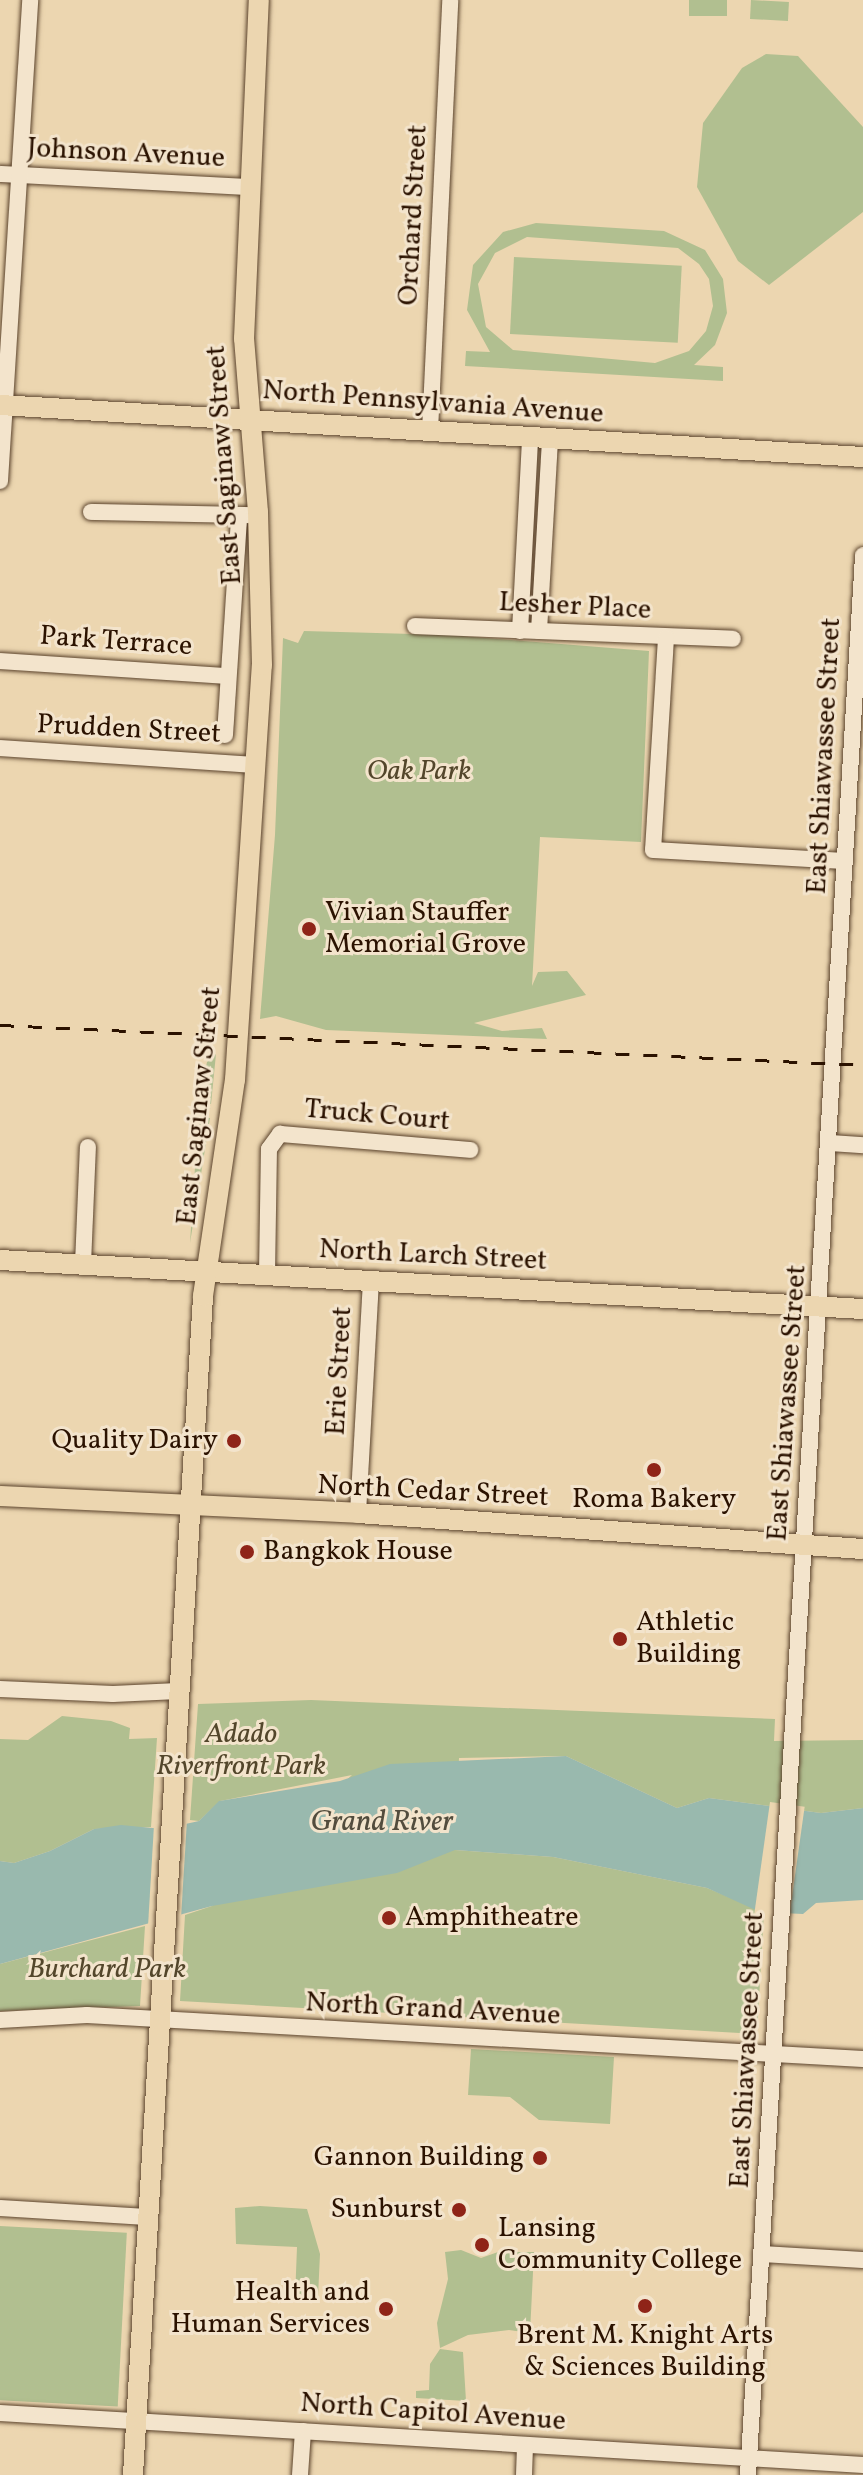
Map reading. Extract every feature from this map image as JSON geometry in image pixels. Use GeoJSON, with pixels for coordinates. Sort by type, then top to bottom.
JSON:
{"type":"FeatureCollection","features":[{"type":"Feature","properties":{"kind":"main road","name":"East Saginaw Street"},"geometry":{"type":"LineString","coordinates":[[133,2475],[157,2020],[190,1507],[207,1272],[235,1080],[262,665],[248,514],[251,420],[244,339],[259,0]]}},
{"type":"Feature","properties":{"kind":"main road","name":"North Pennsylvania Avenue"},"geometry":{"type":"LineString","coordinates":[[2,405],[863,457]]}},
{"type":"Feature","properties":{"kind":"main road","name":"North Larch Street"},"geometry":{"type":"LineString","coordinates":[[0,1260],[863,1309]]}},
{"type":"Feature","properties":{"kind":"main road","name":"North Cedar Street"},"geometry":{"type":"LineString","coordinates":[[0,1496],[358,1513],[863,1549]]}},
{"type":"Feature","properties":{"kind":"street"},"geometry":{"type":"LineString","coordinates":[[0,481],[2,405],[30,0]]}},
{"type":"Feature","properties":{"kind":"street","name":"Orchard Street"},"geometry":{"type":"LineString","coordinates":[[430,431],[450,0]]}},
{"type":"Feature","properties":{"kind":"street","name":"Johnson Avenue"},"geometry":{"type":"LineString","coordinates":[[0,174],[249,187]]}},
{"type":"Feature","properties":{"kind":"street"},"geometry":{"type":"LineString","coordinates":[[520,631],[540,438]]}},
{"type":"Feature","properties":{"kind":"street"},"geometry":{"type":"LineString","coordinates":[[539,631],[540,438]]}},
{"type":"Feature","properties":{"kind":"street"},"geometry":{"type":"LineString","coordinates":[[91,512],[248,514],[228,676],[225,735]]}},
{"type":"Feature","properties":{"kind":"street","name":"East Shiawassee Street"},"geometry":{"type":"LineString","coordinates":[[749,2467],[791,1743],[831,1143],[845,861],[858,743],[863,555]]}},
{"type":"Feature","properties":{"kind":"street","name":"Lesher Place"},"geometry":{"type":"LineString","coordinates":[[415,626],[733,639]]}},
{"type":"Feature","properties":{"kind":"street"},"geometry":{"type":"LineString","coordinates":[[666,638],[653,850],[845,861]]}},
{"type":"Feature","properties":{"kind":"street","name":"Park Terrace"},"geometry":{"type":"LineString","coordinates":[[0,661],[228,676]]}},
{"type":"Feature","properties":{"kind":"street","name":"Prudden Street"},"geometry":{"type":"LineString","coordinates":[[0,748],[254,765]]}},
{"type":"Feature","properties":{"kind":"street","name":"Truck Court"},"geometry":{"type":"LineString","coordinates":[[267,1274],[269,1149],[280,1134],[470,1150]]}},
{"type":"Feature","properties":{"kind":"street"},"geometry":{"type":"LineString","coordinates":[[831,1143],[863,1145]]}},
{"type":"Feature","properties":{"kind":"street"},"geometry":{"type":"LineString","coordinates":[[83,1264],[88,1147]]}},
{"type":"Feature","properties":{"kind":"street","name":"Erie Street"},"geometry":{"type":"LineString","coordinates":[[358,1513],[371,1280]]}},
{"type":"Feature","properties":{"kind":"street"},"geometry":{"type":"LineString","coordinates":[[0,1689],[113,1694],[178,1691]]}},
{"type":"Feature","properties":{"kind":"street","name":"North Grand Avenue"},"geometry":{"type":"LineString","coordinates":[[0,2020],[87,2015],[863,2059]]}},
{"type":"Feature","properties":{"kind":"street"},"geometry":{"type":"LineString","coordinates":[[0,2208],[147,2217]]}},
{"type":"Feature","properties":{"kind":"street"},"geometry":{"type":"LineString","coordinates":[[762,2254],[863,2260]]}},
{"type":"Feature","properties":{"kind":"street","name":"North Capitol Avenue"},"geometry":{"type":"LineString","coordinates":[[0,2413],[525,2445],[749,2467],[863,2465]]}},
{"type":"Feature","properties":{"kind":"street"},"geometry":{"type":"LineString","coordinates":[[300,2475],[303,2431]]}},
{"type":"Feature","properties":{"kind":"street"},"geometry":{"type":"LineString","coordinates":[[524,2475],[525,2445]]}},
{"type":"Feature","properties":{"kind":"green space"},"geometry":{"type":"Polygon","coordinates":[[[689,0],[727,0],[727,16],[689,16],[689,0]]]}},
{"type":"Feature","properties":{"kind":"green space"},"geometry":{"type":"Polygon","coordinates":[[[751,0],[789,2],[788,21],[750,19],[751,0]]]}},
{"type":"Feature","properties":{"kind":"green space"},"geometry":{"type":"Polygon","coordinates":[[[766,54],[798,56],[863,127],[863,212],[769,285],[738,261],[697,187],[703,123],[742,68],[766,54]]]}},
{"type":"Feature","properties":{"kind":"green space"},"geometry":{"type":"Polygon","coordinates":[[[536,223],[664,231],[705,250],[723,279],[727,313],[715,345],[694,365],[723,367],[723,381],[465,366],[466,351],[490,352],[467,310],[473,265],[503,232],[536,223]],[[527,237],[495,253],[478,284],[486,327],[513,350],[655,363],[689,351],[706,331],[713,306],[709,279],[699,264],[678,248],[527,237]]]}},
{"type":"Feature","properties":{"kind":"green space"},"geometry":{"type":"Polygon","coordinates":[[[514,257],[682,266],[678,343],[510,334],[514,257]]]}},
{"type":"Feature","properties":{"kind":"green space","name":"Oak Park"},"geometry":{"type":"Polygon","coordinates":[[[304,631],[449,635],[649,651],[641,842],[540,837],[532,986],[538,972],[567,971],[586,995],[474,1023],[502,1031],[542,1028],[547,1039],[326,1030],[276,1016],[260,1019],[275,835],[283,638],[298,643],[304,631]]]}},
{"type":"Feature","properties":{"kind":"green space"},"geometry":{"type":"Polygon","coordinates":[[[216,1054],[211,1104],[199,1102],[207,1062],[216,1054]]]}},
{"type":"Feature","properties":{"kind":"green space"},"geometry":{"type":"Polygon","coordinates":[[[199,1106],[211,1109],[204,1109],[203,1117],[210,1118],[190,1243],[199,1106]]]}},
{"type":"Feature","properties":{"kind":"green space","name":"Adado Riverfront Park"},"geometry":{"type":"Polygon","coordinates":[[[311,1700],[775,1719],[774,1741],[863,1740],[863,1808],[821,1813],[709,1798],[677,1808],[566,1756],[459,1758],[455,1850],[553,1857],[707,1888],[764,1912],[757,2034],[180,2001],[185,1915],[212,1906],[352,1775],[220,1801],[199,1821],[190,1820],[198,1704],[311,1700]]]}},
{"type":"Feature","properties":{"kind":"green space"},"geometry":{"type":"Polygon","coordinates":[[[62,1716],[111,1721],[130,1728],[129,1739],[157,1738],[151,1827],[94,1829],[50,1851],[14,1863],[0,1861],[0,1739],[28,1740],[62,1716]]]}},
{"type":"Feature","properties":{"kind":"green space","name":"Burchard Park"},"geometry":{"type":"Polygon","coordinates":[[[145,1926],[140,2006],[0,2011],[0,1964],[145,1926]]]}},
{"type":"Feature","properties":{"kind":"green space"},"geometry":{"type":"Polygon","coordinates":[[[471,2049],[614,2057],[610,2124],[539,2120],[510,2097],[468,2095],[471,2049]]]}},
{"type":"Feature","properties":{"kind":"green space"},"geometry":{"type":"Polygon","coordinates":[[[235,2208],[307,2209],[320,2254],[318,2297],[295,2298],[297,2247],[236,2244],[235,2208]]]}},
{"type":"Feature","properties":{"kind":"green space"},"geometry":{"type":"Polygon","coordinates":[[[0,2226],[127,2233],[118,2406],[0,2400],[0,2226]]]}},
{"type":"Feature","properties":{"kind":"green space"},"geometry":{"type":"Polygon","coordinates":[[[461,2250],[481,2258],[498,2252],[534,2252],[530,2333],[509,2330],[468,2335],[440,2348],[437,2323],[448,2279],[445,2252],[461,2250]]]}},
{"type":"Feature","properties":{"kind":"green space"},"geometry":{"type":"Polygon","coordinates":[[[440,2349],[463,2352],[466,2401],[416,2398],[416,2391],[429,2390],[430,2364],[440,2349]]]}},
{"type":"Feature","properties":{"kind":"water","name":"Grand River"},"geometry":{"type":"Polygon","coordinates":[[[566,1756],[677,1808],[709,1798],[821,1813],[863,1808],[863,1900],[816,1903],[803,1914],[760,1912],[707,1888],[553,1857],[455,1850],[397,1873],[212,1906],[0,1964],[0,1861],[14,1863],[50,1851],[94,1829],[121,1825],[163,1829],[199,1821],[219,1801],[340,1781],[390,1764],[566,1756]]]}},
{"type":"Feature","properties":{"kind":"pier"},"geometry":{"type":"Polygon","coordinates":[[[770,1802],[805,1807],[789,1920],[754,1915],[770,1802]]]}},
{"type":"Feature","properties":{"kind":"pier"},"geometry":{"type":"Polygon","coordinates":[[[187,1820],[181,1918],[148,1926],[154,1825],[187,1820]]]}},
{"type":"Feature","properties":{"kind":"railway"},"geometry":{"type":"LineString","coordinates":[[0,1025],[863,1065]]}},
{"type":"Feature","properties":{"kind":"place","name":"Vivian Stauffer Memorial Grove"},"geometry":{"type":"Point","coordinates":[309,929]}},
{"type":"Feature","properties":{"kind":"place","name":"Quality Dairy"},"geometry":{"type":"Point","coordinates":[234,1441]}},
{"type":"Feature","properties":{"kind":"place","name":"Roma Bakery"},"geometry":{"type":"Point","coordinates":[654,1470]}},
{"type":"Feature","properties":{"kind":"place","name":"Bangkok House"},"geometry":{"type":"Point","coordinates":[247,1552]}},
{"type":"Feature","properties":{"kind":"place","name":"Athletic Building"},"geometry":{"type":"Point","coordinates":[620,1639]}},
{"type":"Feature","properties":{"kind":"place","name":"Amphitheatre"},"geometry":{"type":"Point","coordinates":[389,1918]}},
{"type":"Feature","properties":{"kind":"place","name":"Gannon Building"},"geometry":{"type":"Point","coordinates":[540,2158]}},
{"type":"Feature","properties":{"kind":"place","name":"Sunburst"},"geometry":{"type":"Point","coordinates":[459,2210]}},
{"type":"Feature","properties":{"kind":"place","name":"Lansing Community College"},"geometry":{"type":"Point","coordinates":[482,2245]}},
{"type":"Feature","properties":{"kind":"place","name":"Brent M. Knight Arts & Sciences Building"},"geometry":{"type":"Point","coordinates":[645,2306]}},
{"type":"Feature","properties":{"kind":"place","name":"Health and Human Services"},"geometry":{"type":"Point","coordinates":[386,2309]}}]}
